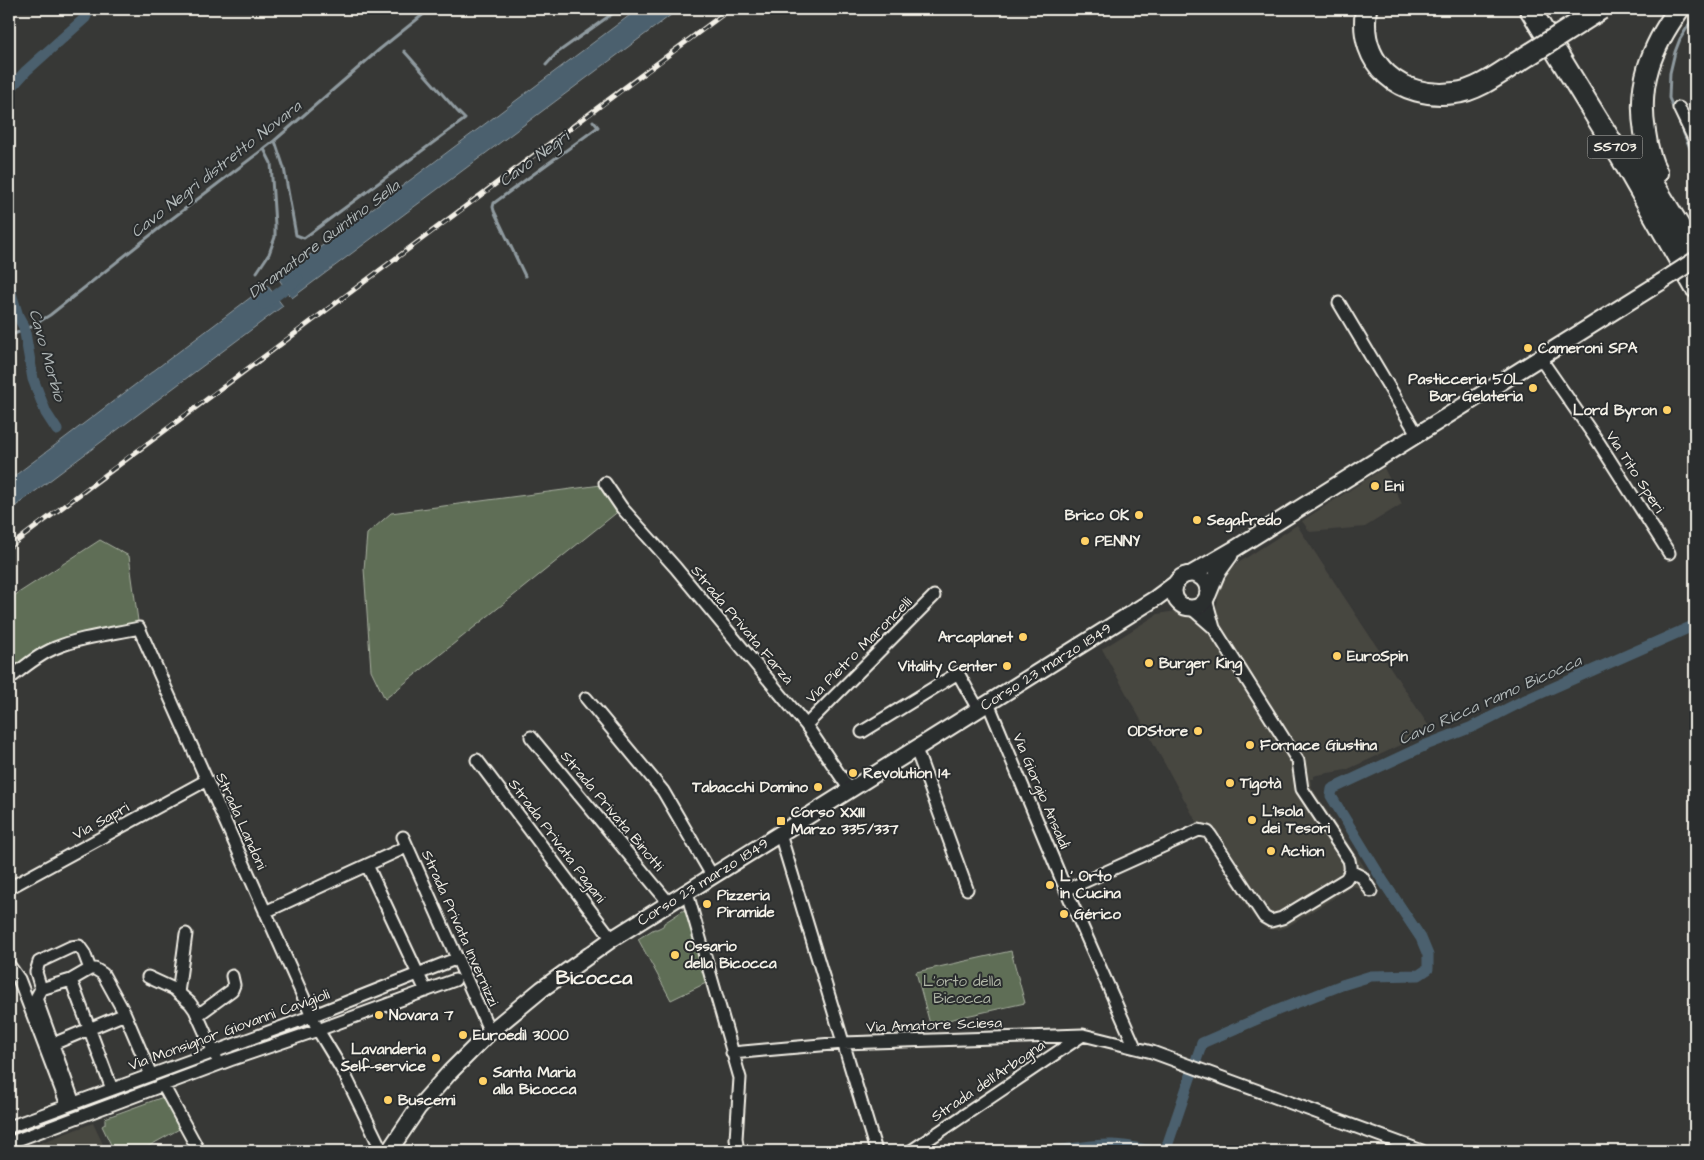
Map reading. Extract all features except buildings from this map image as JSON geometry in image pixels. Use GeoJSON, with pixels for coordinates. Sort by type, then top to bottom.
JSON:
{"type":"FeatureCollection","features":[{"type":"Feature","properties":{"kind":"highway","name":"SS703"},"geometry":{"type":"LineString","coordinates":[[1524,9],[1544,33]]}},
{"type":"Feature","properties":{"kind":"highway","name":"SS703"},"geometry":{"type":"LineString","coordinates":[[1530,9],[1622,159],[1695,287]]}},
{"type":"Feature","properties":{"kind":"highway","name":"SS703"},"geometry":{"type":"LineString","coordinates":[[1544,9],[1692,246]]}},
{"type":"Feature","properties":{"kind":"highway"},"geometry":{"type":"LineString","coordinates":[[1366,12],[1367,44],[1376,63],[1389,78],[1409,89],[1429,93],[1456,93],[1484,83],[1601,9]]}},
{"type":"Feature","properties":{"kind":"highway","name":"SS703"},"geometry":{"type":"LineString","coordinates":[[1678,9],[1664,30],[1651,56],[1642,95],[1643,112],[1652,164],[1673,199],[1692,246]]}},
{"type":"Feature","properties":{"kind":"main road"},"geometry":{"type":"LineString","coordinates":[[1236,548],[1216,573],[1207,598],[1202,605],[1190,608],[1181,606],[1175,597],[1175,584],[1180,577],[1191,574],[1236,548],[1695,260]]}},
{"type":"Feature","properties":{"kind":"main road"},"geometry":{"type":"LineString","coordinates":[[1191,574],[1198,575],[1205,581],[1208,589],[1207,598]]}},
{"type":"Feature","properties":{"kind":"main road","name":"Corso 23 marzo 1849"},"geometry":{"type":"LineString","coordinates":[[389,1151],[418,1108],[450,1072],[490,1032],[542,989],[612,939],[1094,637],[1175,584]]}},
{"type":"Feature","properties":{"kind":"main road","name":"Corso 23 marzo 1849"},"geometry":{"type":"LineString","coordinates":[[1133,612],[1165,606],[1190,608]]}},
{"type":"Feature","properties":{"kind":"street"},"geometry":{"type":"LineString","coordinates":[[1679,108],[1695,141]]}},
{"type":"Feature","properties":{"kind":"street"},"geometry":{"type":"LineString","coordinates":[[1339,303],[1417,434]]}},
{"type":"Feature","properties":{"kind":"street","name":"Via Tito Speri"},"geometry":{"type":"LineString","coordinates":[[1540,358],[1599,443],[1669,553]]}},
{"type":"Feature","properties":{"kind":"street","name":"Strada Privata Farzà"},"geometry":{"type":"LineString","coordinates":[[605,483],[622,508],[675,567],[806,725],[850,790]]}},
{"type":"Feature","properties":{"kind":"street","name":"Via Pietro Maroncelli"},"geometry":{"type":"LineString","coordinates":[[806,725],[934,596]]}},
{"type":"Feature","properties":{"kind":"street"},"geometry":{"type":"LineString","coordinates":[[1207,598],[1214,628]]}},
{"type":"Feature","properties":{"kind":"street"},"geometry":{"type":"LineString","coordinates":[[1066,890],[1199,830],[1208,832],[1264,917],[1271,921],[1282,918],[1346,879],[1350,871],[1349,860],[1302,789],[1298,761],[1214,628],[1190,608]]}},
{"type":"Feature","properties":{"kind":"street","name":"Strada Landoni"},"geometry":{"type":"LineString","coordinates":[[9,679],[26,665],[54,648],[84,639],[139,628],[318,1030],[344,1073],[382,1151]]}},
{"type":"Feature","properties":{"kind":"street","name":"Via Giorgio Ansaldi"},"geometry":{"type":"LineString","coordinates":[[862,732],[958,673],[983,706],[1135,1047]]}},
{"type":"Feature","properties":{"kind":"street"},"geometry":{"type":"LineString","coordinates":[[586,698],[663,791],[713,877]]}},
{"type":"Feature","properties":{"kind":"street","name":"Strada Privata Binotti"},"geometry":{"type":"LineString","coordinates":[[531,737],[669,904]]}},
{"type":"Feature","properties":{"kind":"street"},"geometry":{"type":"LineString","coordinates":[[916,749],[967,889]]}},
{"type":"Feature","properties":{"kind":"street","name":"Strada Privata Pagani"},"geometry":{"type":"LineString","coordinates":[[477,760],[612,939]]}},
{"type":"Feature","properties":{"kind":"street","name":"Via Sapri"},"geometry":{"type":"LineString","coordinates":[[9,888],[207,780]]}},
{"type":"Feature","properties":{"kind":"street"},"geometry":{"type":"LineString","coordinates":[[780,834],[876,1151]]}},
{"type":"Feature","properties":{"kind":"street","name":"Strada Privata Invernizzi"},"geometry":{"type":"LineString","coordinates":[[403,837],[490,1032]]}},
{"type":"Feature","properties":{"kind":"street"},"geometry":{"type":"LineString","coordinates":[[265,912],[402,850]]}},
{"type":"Feature","properties":{"kind":"street"},"geometry":{"type":"LineString","coordinates":[[367,865],[426,991]]}},
{"type":"Feature","properties":{"kind":"street"},"geometry":{"type":"LineString","coordinates":[[1350,871],[1362,877],[1371,891]]}},
{"type":"Feature","properties":{"kind":"street"},"geometry":{"type":"LineString","coordinates":[[687,893],[740,1078],[736,1139],[738,1151]]}},
{"type":"Feature","properties":{"kind":"street"},"geometry":{"type":"LineString","coordinates":[[178,993],[186,934]]}},
{"type":"Feature","properties":{"kind":"street"},"geometry":{"type":"LineString","coordinates":[[41,989],[36,972],[39,962],[71,947],[79,946],[90,969]]}},
{"type":"Feature","properties":{"kind":"street","name":"Via Monsignor Giovanni Cavigioli"},"geometry":{"type":"LineString","coordinates":[[9,1127],[312,1016],[458,958]]}},
{"type":"Feature","properties":{"kind":"street"},"geometry":{"type":"LineString","coordinates":[[9,965],[19,979],[70,1104]]}},
{"type":"Feature","properties":{"kind":"street"},"geometry":{"type":"LineString","coordinates":[[70,1104],[53,1044],[36,998],[41,989],[71,980],[90,969],[95,969],[103,974],[125,1014],[151,1075]]}},
{"type":"Feature","properties":{"kind":"street"},"geometry":{"type":"LineString","coordinates":[[198,1015],[232,990],[234,985],[232,976]]}},
{"type":"Feature","properties":{"kind":"street"},"geometry":{"type":"LineString","coordinates":[[148,977],[174,989],[190,1003],[198,1015],[219,1064]]}},
{"type":"Feature","properties":{"kind":"street"},"geometry":{"type":"LineString","coordinates":[[71,980],[112,1089]]}},
{"type":"Feature","properties":{"kind":"street","name":"Via Monsignor Giovanni Cavigioli"},"geometry":{"type":"LineString","coordinates":[[9,1143],[219,1064],[455,980]]}},
{"type":"Feature","properties":{"kind":"street"},"geometry":{"type":"LineString","coordinates":[[53,1044],[125,1014]]}},
{"type":"Feature","properties":{"kind":"street","name":"Via Amatore Sciesa"},"geometry":{"type":"LineString","coordinates":[[732,1053],[842,1043],[1083,1035],[1135,1047],[1422,1151]]}},
{"type":"Feature","properties":{"kind":"street","name":"Strada dell'Arbogna"},"geometry":{"type":"LineString","coordinates":[[911,1151],[1083,1035]]}},
{"type":"Feature","properties":{"kind":"street"},"geometry":{"type":"LineString","coordinates":[[163,1085],[199,1151]]}},
{"type":"Feature","properties":{"kind":"shaded area","name":"Eni"},"geometry":{"type":"Polygon","coordinates":[[[1384,468],[1402,504],[1365,527],[1310,532],[1302,521],[1384,468]]]}},
{"type":"Feature","properties":{"kind":"shaded area"},"geometry":{"type":"Polygon","coordinates":[[[1297,525],[1432,731],[1346,770],[1317,775],[1314,776],[1314,779],[1310,779],[1312,788],[1379,889],[1364,897],[1359,888],[1353,886],[1287,927],[1277,930],[1267,929],[1250,912],[1214,854],[1102,649],[1158,614],[1175,611],[1186,617],[1199,620],[1216,611],[1221,580],[1232,567],[1297,525]]]}},
{"type":"Feature","properties":{"kind":"shaded area"},"geometry":{"type":"Polygon","coordinates":[[[93,1123],[106,1151],[39,1151],[35,1145],[93,1123]]]}},
{"type":"Feature","properties":{"kind":"green space"},"geometry":{"type":"Polygon","coordinates":[[[601,485],[620,510],[385,699],[371,670],[364,569],[367,534],[391,513],[601,485]]]}},
{"type":"Feature","properties":{"kind":"green space"},"geometry":{"type":"Polygon","coordinates":[[[100,540],[129,556],[139,628],[49,651],[9,680],[9,599],[100,540]]]}},
{"type":"Feature","properties":{"kind":"green space"},"geometry":{"type":"Polygon","coordinates":[[[684,910],[686,911],[706,983],[671,1000],[638,939],[663,926],[664,923],[684,910]]]}},
{"type":"Feature","properties":{"kind":"green space","name":"L'orto della Bicocca"},"geometry":{"type":"Polygon","coordinates":[[[1011,951],[1025,1003],[930,1024],[916,972],[1011,951]]]}},
{"type":"Feature","properties":{"kind":"green space"},"geometry":{"type":"Polygon","coordinates":[[[166,1096],[183,1127],[140,1151],[114,1151],[102,1126],[105,1124],[105,1118],[166,1096]]]}},
{"type":"Feature","properties":{"kind":"water"},"geometry":{"type":"Polygon","coordinates":[[[638,9],[679,9],[292,298],[278,278],[638,9]]]}},
{"type":"Feature","properties":{"kind":"water"},"geometry":{"type":"Polygon","coordinates":[[[267,285],[283,306],[9,511],[9,480],[267,285]]]}},
{"type":"Feature","properties":{"kind":"waterway"},"geometry":{"type":"LineString","coordinates":[[9,90],[26,71],[85,18],[87,9]]}},
{"type":"Feature","properties":{"kind":"waterway","name":"Cavo Negri distretto Novara"},"geometry":{"type":"LineString","coordinates":[[9,336],[29,328],[50,315],[274,141],[380,49],[430,9]]}},
{"type":"Feature","properties":{"kind":"waterway","name":"Cavo Negri distretto Novara"},"geometry":{"type":"LineString","coordinates":[[546,65],[557,53],[619,9]]}},
{"type":"Feature","properties":{"kind":"waterway"},"geometry":{"type":"LineString","coordinates":[[1695,15],[1680,39],[1675,52],[1670,73],[1669,98],[1695,160]]}},
{"type":"Feature","properties":{"kind":"waterway"},"geometry":{"type":"LineString","coordinates":[[275,141],[284,168],[296,235],[304,238],[465,119],[404,51]]}},
{"type":"Feature","properties":{"kind":"waterway","name":"Cavo Negri"},"geometry":{"type":"LineString","coordinates":[[525,276],[494,211],[494,203],[598,127],[593,121]]}},
{"type":"Feature","properties":{"kind":"waterway"},"geometry":{"type":"LineString","coordinates":[[257,272],[269,254],[275,237],[271,163],[264,149]]}},
{"type":"Feature","properties":{"kind":"waterway","name":"Diramatore Quintino Sella"},"geometry":{"type":"LineString","coordinates":[[264,304],[298,279]]}},
{"type":"Feature","properties":{"kind":"waterway","name":"Cavo Morbio"},"geometry":{"type":"LineString","coordinates":[[9,287],[18,316],[24,327],[33,379],[46,413],[57,430]]}},
{"type":"Feature","properties":{"kind":"waterway","name":"Cavo Ricca ramo Bicocca"},"geometry":{"type":"LineString","coordinates":[[1058,1151],[1086,1146],[1107,1145],[1120,1145],[1147,1150],[1166,1149],[1202,1043],[1342,985],[1371,976],[1419,975],[1428,969],[1428,955],[1421,938],[1383,881],[1331,796],[1332,789],[1695,625]]}},
{"type":"Feature","properties":{"kind":"railway"},"geometry":{"type":"LineString","coordinates":[[9,547],[730,9]]}},
{"type":"Feature","properties":{"kind":"place","name":"Cameroni SPA"},"geometry":{"type":"Point","coordinates":[1528,348]}},
{"type":"Feature","properties":{"kind":"place","name":"Pasticceria 50L Bar Gelateria"},"geometry":{"type":"Point","coordinates":[1533,388]}},
{"type":"Feature","properties":{"kind":"place","name":"Lord Byron"},"geometry":{"type":"Point","coordinates":[1667,410]}},
{"type":"Feature","properties":{"kind":"place","name":"Eni"},"geometry":{"type":"Point","coordinates":[1375,486]}},
{"type":"Feature","properties":{"kind":"place","name":"Brico OK"},"geometry":{"type":"Point","coordinates":[1139,515]}},
{"type":"Feature","properties":{"kind":"place","name":"Segafredo"},"geometry":{"type":"Point","coordinates":[1197,520]}},
{"type":"Feature","properties":{"kind":"place","name":"PENNY"},"geometry":{"type":"Point","coordinates":[1085,541]}},
{"type":"Feature","properties":{"kind":"place","name":"Arcaplanet"},"geometry":{"type":"Point","coordinates":[1023,637]}},
{"type":"Feature","properties":{"kind":"place","name":"EuroSpin"},"geometry":{"type":"Point","coordinates":[1337,656]}},
{"type":"Feature","properties":{"kind":"place","name":"Burger King"},"geometry":{"type":"Point","coordinates":[1149,663]}},
{"type":"Feature","properties":{"kind":"place","name":"Vitality Center"},"geometry":{"type":"Point","coordinates":[1007,666]}},
{"type":"Feature","properties":{"kind":"place","name":"ODStore"},"geometry":{"type":"Point","coordinates":[1198,731]}},
{"type":"Feature","properties":{"kind":"place","name":"Fornace Giustina"},"geometry":{"type":"Point","coordinates":[1250,745]}},
{"type":"Feature","properties":{"kind":"place","name":"Revolution 14"},"geometry":{"type":"Point","coordinates":[853,773]}},
{"type":"Feature","properties":{"kind":"place","name":"Tigotà"},"geometry":{"type":"Point","coordinates":[1230,783]}},
{"type":"Feature","properties":{"kind":"place","name":"Tabacchi Domino"},"geometry":{"type":"Point","coordinates":[818,787]}},
{"type":"Feature","properties":{"kind":"place","name":"L'Isola dei Tesori"},"geometry":{"type":"Point","coordinates":[1252,820]}},
{"type":"Feature","properties":{"kind":"place","name":"Corso XXIII Marzo 335/337"},"geometry":{"type":"Point","coordinates":[781,821]}},
{"type":"Feature","properties":{"kind":"place","name":"Action"},"geometry":{"type":"Point","coordinates":[1271,851]}},
{"type":"Feature","properties":{"kind":"place","name":"L' Orto in Cucina"},"geometry":{"type":"Point","coordinates":[1050,885]}},
{"type":"Feature","properties":{"kind":"place","name":"Pizzeria Piramide"},"geometry":{"type":"Point","coordinates":[707,904]}},
{"type":"Feature","properties":{"kind":"place","name":"Gérico"},"geometry":{"type":"Point","coordinates":[1064,914]}},
{"type":"Feature","properties":{"kind":"place","name":"Ossario della Bicocca"},"geometry":{"type":"Point","coordinates":[675,955]}},
{"type":"Feature","properties":{"kind":"place","name":"Novara 7"},"geometry":{"type":"Point","coordinates":[379,1015]}},
{"type":"Feature","properties":{"kind":"place","name":"Euroedil 3000"},"geometry":{"type":"Point","coordinates":[463,1035]}},
{"type":"Feature","properties":{"kind":"place","name":"Lavanderia Self-service"},"geometry":{"type":"Point","coordinates":[436,1058]}},
{"type":"Feature","properties":{"kind":"place","name":"Santa Maria alla Bicocca"},"geometry":{"type":"Point","coordinates":[483,1081]}},
{"type":"Feature","properties":{"kind":"place","name":"Buscemi"},"geometry":{"type":"Point","coordinates":[388,1100]}},
{"type":"Feature","properties":{"kind":"district","name":"Bicocca"},"geometry":{"type":"Point","coordinates":[594,978]}}]}
